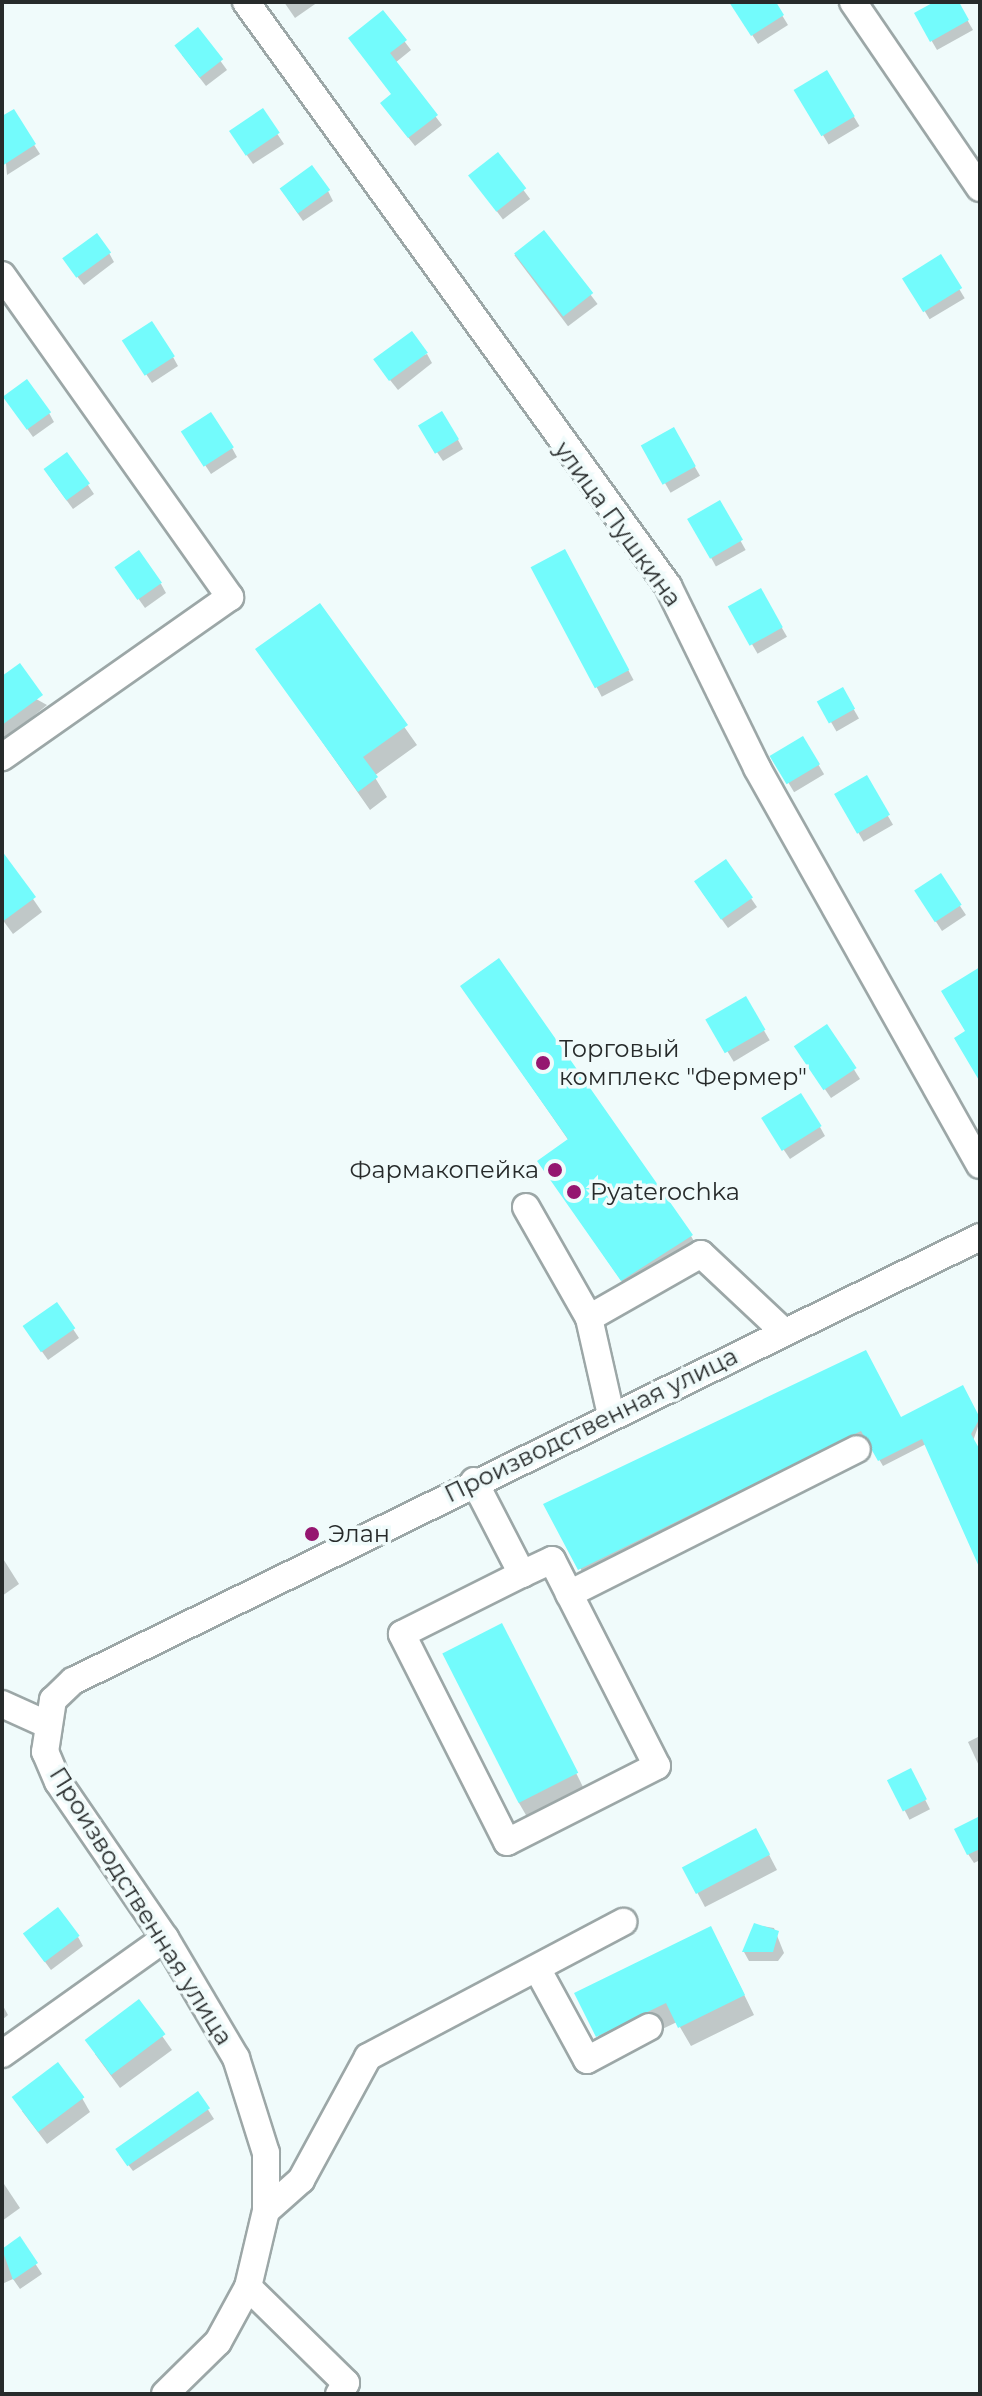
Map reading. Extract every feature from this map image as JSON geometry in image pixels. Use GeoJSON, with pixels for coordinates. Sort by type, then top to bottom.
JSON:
{"type":"FeatureCollection","features":[{"type":"Feature","properties":{"kind":"street","name":"улица Пушкина"},"geometry":{"type":"LineString","coordinates":[[246,2],[668,586],[757,768],[980,1165]]}},
{"type":"Feature","properties":{"kind":"street"},"geometry":{"type":"LineString","coordinates":[[853,2],[980,188]]}},
{"type":"Feature","properties":{"kind":"street"},"geometry":{"type":"LineString","coordinates":[[2,275],[230,597],[2,757]]}},
{"type":"Feature","properties":{"kind":"street"},"geometry":{"type":"LineString","coordinates":[[526,1207],[589,1318],[611,1415]]}},
{"type":"Feature","properties":{"kind":"street","name":"Производственная улица"},"geometry":{"type":"LineString","coordinates":[[165,2394],[218,2342],[248,2287],[266,2211],[266,2153],[254,2102],[165,1938],[58,1782],[45,1752],[46,1724],[53,1700],[73,1681],[474,1481],[980,1237]]}},
{"type":"Feature","properties":{"kind":"street"},"geometry":{"type":"LineString","coordinates":[[589,1318],[701,1254],[784,1332]]}},
{"type":"Feature","properties":{"kind":"street"},"geometry":{"type":"LineString","coordinates":[[569,1594],[857,1449]]}},
{"type":"Feature","properties":{"kind":"street"},"geometry":{"type":"LineString","coordinates":[[474,1481],[522,1574]]}},
{"type":"Feature","properties":{"kind":"street"},"geometry":{"type":"LineString","coordinates":[[552,1560],[657,1766],[507,1842],[402,1634],[522,1574],[552,1560]]}},
{"type":"Feature","properties":{"kind":"street"},"geometry":{"type":"LineString","coordinates":[[2,1704],[46,1724]]}},
{"type":"Feature","properties":{"kind":"street"},"geometry":{"type":"LineString","coordinates":[[266,2211],[301,2180],[368,2057],[539,1972],[623,1922]]}},
{"type":"Feature","properties":{"kind":"street"},"geometry":{"type":"LineString","coordinates":[[2,2054],[165,1938]]}},
{"type":"Feature","properties":{"kind":"street"},"geometry":{"type":"LineString","coordinates":[[539,1972],[587,2060],[649,2027]]}},
{"type":"Feature","properties":{"kind":"street"},"geometry":{"type":"LineString","coordinates":[[248,2287],[346,2383],[339,2394]]}},
{"type":"Feature","properties":{"kind":"building"},"geometry":{"type":"Polygon","coordinates":[[[729,2],[776,2],[784,15],[751,36],[729,2]]]}},
{"type":"Feature","properties":{"kind":"building"},"geometry":{"type":"Polygon","coordinates":[[[934,2],[959,2],[969,20],[930,42],[914,13],[934,2]]]}},
{"type":"Feature","properties":{"kind":"building"},"geometry":{"type":"Polygon","coordinates":[[[383,10],[407,40],[390,53],[438,115],[408,138],[380,103],[391,94],[348,38],[383,10]]]}},
{"type":"Feature","properties":{"kind":"building"},"geometry":{"type":"Polygon","coordinates":[[[198,27],[223,59],[200,78],[174,45],[198,27]]]}},
{"type":"Feature","properties":{"kind":"building"},"geometry":{"type":"Polygon","coordinates":[[[827,70],[855,116],[821,136],[794,90],[827,70]]]}},
{"type":"Feature","properties":{"kind":"building"},"geometry":{"type":"Polygon","coordinates":[[[263,108],[280,133],[246,156],[229,131],[263,108]]]}},
{"type":"Feature","properties":{"kind":"building"},"geometry":{"type":"Polygon","coordinates":[[[14,109],[36,144],[2,166],[2,116],[14,109]]]}},
{"type":"Feature","properties":{"kind":"building"},"geometry":{"type":"Polygon","coordinates":[[[498,152],[526,188],[496,212],[468,175],[498,152]]]}},
{"type":"Feature","properties":{"kind":"building"},"geometry":{"type":"Polygon","coordinates":[[[312,165],[330,190],[298,214],[280,189],[312,165]]]}},
{"type":"Feature","properties":{"kind":"building"},"geometry":{"type":"Polygon","coordinates":[[[544,230],[593,293],[563,316],[514,253],[544,230]]]}},
{"type":"Feature","properties":{"kind":"building"},"geometry":{"type":"Polygon","coordinates":[[[97,233],[111,252],[76,278],[62,258],[97,233]]]}},
{"type":"Feature","properties":{"kind":"building"},"geometry":{"type":"Polygon","coordinates":[[[941,254],[962,288],[923,312],[902,278],[941,254]]]}},
{"type":"Feature","properties":{"kind":"building"},"geometry":{"type":"Polygon","coordinates":[[[152,321],[175,356],[145,376],[122,341],[152,321]]]}},
{"type":"Feature","properties":{"kind":"building"},"geometry":{"type":"Polygon","coordinates":[[[412,331],[428,353],[389,381],[373,359],[412,331]]]}},
{"type":"Feature","properties":{"kind":"building"},"geometry":{"type":"Polygon","coordinates":[[[27,379],[51,412],[27,430],[3,397],[27,379]]]}},
{"type":"Feature","properties":{"kind":"building"},"geometry":{"type":"Polygon","coordinates":[[[442,411],[459,439],[435,454],[418,425],[442,411]]]}},
{"type":"Feature","properties":{"kind":"building"},"geometry":{"type":"Polygon","coordinates":[[[211,412],[234,447],[204,467],[181,432],[211,412]]]}},
{"type":"Feature","properties":{"kind":"building"},"geometry":{"type":"Polygon","coordinates":[[[674,427],[696,466],[663,485],[641,445],[674,427]]]}},
{"type":"Feature","properties":{"kind":"building"},"geometry":{"type":"Polygon","coordinates":[[[67,452],[90,484],[66,501],[44,469],[67,452]]]}},
{"type":"Feature","properties":{"kind":"building"},"geometry":{"type":"Polygon","coordinates":[[[720,500],[743,540],[710,559],[687,519],[720,500]]]}},
{"type":"Feature","properties":{"kind":"building"},"geometry":{"type":"Polygon","coordinates":[[[565,549],[629,670],[595,688],[531,567],[565,549]]]}},
{"type":"Feature","properties":{"kind":"building"},"geometry":{"type":"Polygon","coordinates":[[[139,550],[162,583],[137,600],[114,567],[139,550]]]}},
{"type":"Feature","properties":{"kind":"building"},"geometry":{"type":"Polygon","coordinates":[[[761,588],[783,627],[750,646],[728,606],[761,588]]]}},
{"type":"Feature","properties":{"kind":"building"},"geometry":{"type":"Polygon","coordinates":[[[320,603],[408,725],[363,757],[378,777],[358,792],[255,649],[320,603]]]}},
{"type":"Feature","properties":{"kind":"building"},"geometry":{"type":"Polygon","coordinates":[[[20,663],[43,695],[2,725],[2,676],[20,663]]]}},
{"type":"Feature","properties":{"kind":"building"},"geometry":{"type":"Polygon","coordinates":[[[843,687],[855,709],[829,723],[817,702],[843,687]]]}},
{"type":"Feature","properties":{"kind":"building"},"geometry":{"type":"Polygon","coordinates":[[[803,736],[820,764],[787,784],[770,756],[803,736]]]}},
{"type":"Feature","properties":{"kind":"building"},"geometry":{"type":"Polygon","coordinates":[[[867,775],[890,815],[857,834],[834,794],[867,775]]]}},
{"type":"Feature","properties":{"kind":"building"},"geometry":{"type":"Polygon","coordinates":[[[2,851],[36,897],[2,922],[2,851]]]}},
{"type":"Feature","properties":{"kind":"building"},"geometry":{"type":"Polygon","coordinates":[[[726,859],[753,898],[721,920],[694,881],[726,859]]]}},
{"type":"Feature","properties":{"kind":"building"},"geometry":{"type":"Polygon","coordinates":[[[941,873],[962,905],[935,922],[914,890],[941,873]]]}},
{"type":"Feature","properties":{"kind":"building","name":"Торговый комплекс \"Фермер\""},"geometry":{"type":"Polygon","coordinates":[[[499,958],[693,1235],[621,1281],[537,1161],[568,1139],[460,986],[499,958]]]}},
{"type":"Feature","properties":{"kind":"building"},"geometry":{"type":"Polygon","coordinates":[[[980,967],[980,1082],[954,1038],[965,1031],[941,991],[980,967]]]}},
{"type":"Feature","properties":{"kind":"building"},"geometry":{"type":"Polygon","coordinates":[[[746,996],[766,1030],[725,1053],[705,1020],[746,996]]]}},
{"type":"Feature","properties":{"kind":"building"},"geometry":{"type":"Polygon","coordinates":[[[827,1024],[857,1068],[823,1090],[794,1046],[827,1024]]]}},
{"type":"Feature","properties":{"kind":"building"},"geometry":{"type":"Polygon","coordinates":[[[801,1093],[822,1126],[782,1151],[761,1118],[801,1093]]]}},
{"type":"Feature","properties":{"kind":"building"},"geometry":{"type":"Polygon","coordinates":[[[57,1302],[75,1328],[41,1352],[23,1326],[57,1302]]]}},
{"type":"Feature","properties":{"kind":"building"},"geometry":{"type":"Polygon","coordinates":[[[866,1350],[901,1417],[963,1385],[980,1418],[971,1434],[980,1450],[980,1569],[922,1439],[878,1461],[861,1431],[578,1570],[543,1504],[866,1350]]]}},
{"type":"Feature","properties":{"kind":"building"},"geometry":{"type":"Polygon","coordinates":[[[502,1623],[578,1773],[519,1803],[442,1653],[502,1623]]]}},
{"type":"Feature","properties":{"kind":"building"},"geometry":{"type":"Polygon","coordinates":[[[911,1768],[927,1799],[903,1811],[887,1780],[911,1768]]]}},
{"type":"Feature","properties":{"kind":"building"},"geometry":{"type":"Polygon","coordinates":[[[980,1816],[980,1849],[967,1855],[954,1829],[980,1816]]]}},
{"type":"Feature","properties":{"kind":"building"},"geometry":{"type":"Polygon","coordinates":[[[756,1828],[770,1854],[696,1894],[682,1867],[756,1828]]]}},
{"type":"Feature","properties":{"kind":"building"},"geometry":{"type":"Polygon","coordinates":[[[58,1907],[80,1936],[45,1962],[23,1933],[58,1907]]]}},
{"type":"Feature","properties":{"kind":"building"},"geometry":{"type":"Polygon","coordinates":[[[754,1923],[779,1931],[773,1952],[742,1952],[754,1923]]]}},
{"type":"Feature","properties":{"kind":"building"},"geometry":{"type":"Polygon","coordinates":[[[711,1926],[745,1995],[678,2028],[666,2003],[596,2037],[574,1993],[711,1926]]]}},
{"type":"Feature","properties":{"kind":"building"},"geometry":{"type":"Polygon","coordinates":[[[139,1999],[165,2034],[111,2075],[85,2040],[139,1999]]]}},
{"type":"Feature","properties":{"kind":"building"},"geometry":{"type":"Polygon","coordinates":[[[58,2062],[84,2097],[38,2132],[12,2097],[58,2062]]]}},
{"type":"Feature","properties":{"kind":"building"},"geometry":{"type":"Polygon","coordinates":[[[198,2091],[210,2108],[127,2166],[115,2149],[198,2091]]]}},
{"type":"Feature","properties":{"kind":"building"},"geometry":{"type":"Polygon","coordinates":[[[20,2236],[38,2263],[13,2280],[2,2249],[20,2236]]]}},
{"type":"Feature","properties":{"kind":"place","name":"Торговый комплекс \"Фермер\""},"geometry":{"type":"Point","coordinates":[543,1063]}},
{"type":"Feature","properties":{"kind":"place","name":"Фармакопейка"},"geometry":{"type":"Point","coordinates":[555,1170]}},
{"type":"Feature","properties":{"kind":"place","name":"Pyaterochka"},"geometry":{"type":"Point","coordinates":[574,1192]}},
{"type":"Feature","properties":{"kind":"place","name":"Элан"},"geometry":{"type":"Point","coordinates":[312,1534]}}]}
